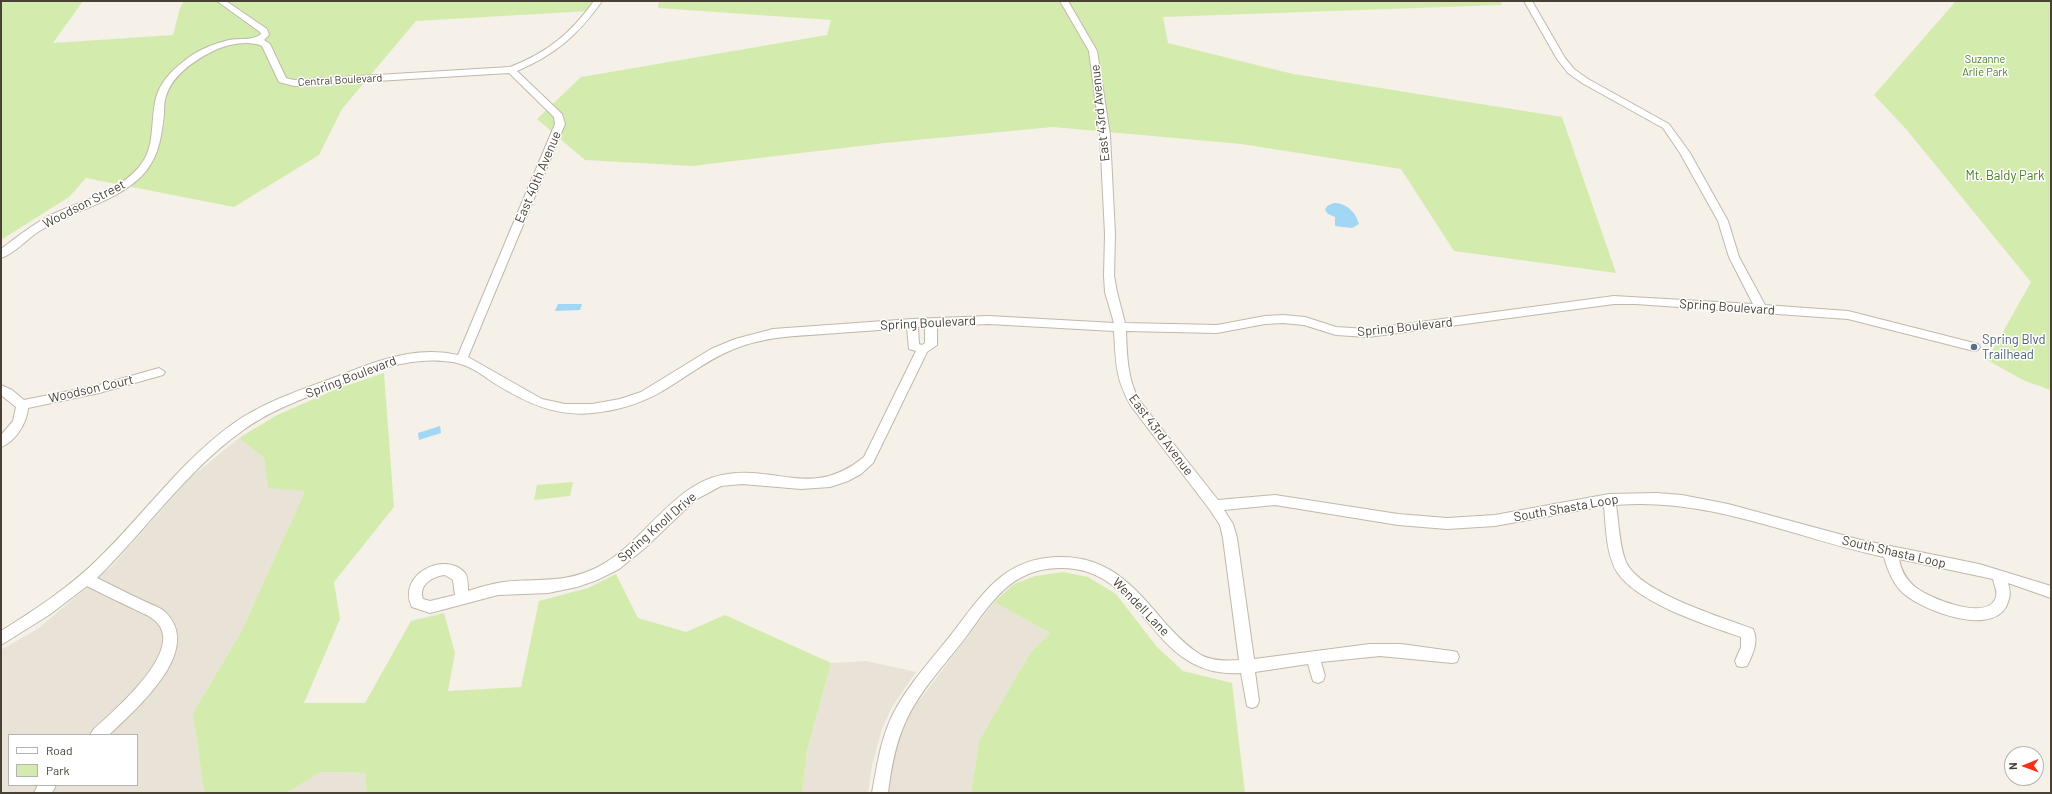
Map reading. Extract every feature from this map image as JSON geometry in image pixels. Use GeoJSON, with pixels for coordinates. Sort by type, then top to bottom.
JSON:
{"type":"FeatureCollection","features":[{"type":"Feature","properties":{"kind":"street"},"geometry":{"type":"LineString","coordinates":[[221,1],[264,32],[265,35],[258,41]]}},
{"type":"Feature","properties":{"kind":"street"},"geometry":{"type":"LineString","coordinates":[[515,73],[526,64],[561,45],[581,25],[598,1]]}},
{"type":"Feature","properties":{"kind":"street","name":"East 43rd Avenue"},"geometry":{"type":"LineString","coordinates":[[1064,1],[1093,51],[1105,135],[1110,234],[1109,276],[1111,292],[1121,327],[1123,376],[1127,389],[1135,403],[1215,506],[1226,524],[1230,538],[1252,701]]}},
{"type":"Feature","properties":{"kind":"street"},"geometry":{"type":"LineString","coordinates":[[1528,1],[1561,59],[1571,71],[1585,81],[1666,126],[1685,154],[1723,221],[1737,264],[1761,309]]}},
{"type":"Feature","properties":{"kind":"street","name":"Woodson Street"},"geometry":{"type":"LineString","coordinates":[[1,254],[37,228],[120,187],[138,175],[149,161],[157,139],[161,96],[168,82],[187,63],[219,45],[239,41],[258,41]]}},
{"type":"Feature","properties":{"kind":"street","name":"Central Boulevard"},"geometry":{"type":"LineString","coordinates":[[258,41],[266,44],[282,80],[294,83],[489,70],[515,73]]}},
{"type":"Feature","properties":{"kind":"street","name":"East 40th Avenue"},"geometry":{"type":"LineString","coordinates":[[462,359],[560,124],[559,116],[515,73]]}},
{"type":"Feature","properties":{"kind":"street","name":"Spring Boulevard"},"geometry":{"type":"LineString","coordinates":[[1,639],[55,605],[86,579],[128,537],[180,477],[217,443],[262,412],[373,366],[396,359],[420,356],[462,359],[470,362],[539,402],[556,408],[601,409],[622,404],[645,395],[707,356],[728,346],[751,338],[773,333],[931,322],[989,320],[1121,327],[1217,329],[1266,320],[1283,319],[1305,321],[1336,331],[1368,333],[1625,300],[1859,317],[1974,347]]}},
{"type":"Feature","properties":{"kind":"street","name":"Spring Knoll Drive"},"geometry":{"type":"LineString","coordinates":[[462,599],[503,588],[554,586],[583,580],[613,566],[633,551],[693,494],[705,486],[720,481],[736,479],[811,485],[844,479],[858,471],[869,460],[923,349],[930,347],[932,343],[931,322]]}},
{"type":"Feature","properties":{"kind":"street"},"geometry":{"type":"LineString","coordinates":[[912,323],[913,346],[923,349]]}},
{"type":"Feature","properties":{"kind":"street","name":"Woodson Court"},"geometry":{"type":"LineString","coordinates":[[22,405],[99,389],[159,372]]}},
{"type":"Feature","properties":{"kind":"street"},"geometry":{"type":"LineString","coordinates":[[1,389],[22,405],[20,420],[1,442]]}},
{"type":"Feature","properties":{"kind":"street","name":"South Shasta Loop"},"geometry":{"type":"LineString","coordinates":[[1215,506],[1251,501],[1275,500],[1417,523],[1444,524],[1499,521],[1609,499],[1655,498],[1709,504],[1764,518],[1843,542],[1998,575],[2051,592]]}},
{"type":"Feature","properties":{"kind":"street"},"geometry":{"type":"LineString","coordinates":[[1609,499],[1619,564],[1627,576],[1645,589],[1686,610],[1748,633],[1748,647],[1742,661]]}},
{"type":"Feature","properties":{"kind":"street"},"geometry":{"type":"LineString","coordinates":[[1890,552],[1899,579],[1912,593],[1928,603],[1949,611],[1970,614],[1987,613],[1998,608],[2003,598],[1998,575]]}},
{"type":"Feature","properties":{"kind":"street","name":"Wendell Lane"},"geometry":{"type":"LineString","coordinates":[[880,793],[889,744],[906,706],[991,594],[1006,579],[1025,568],[1041,564],[1079,564],[1099,570],[1120,583],[1190,656],[1212,665],[1247,667],[1381,650],[1452,657]]}},
{"type":"Feature","properties":{"kind":"street"},"geometry":{"type":"LineString","coordinates":[[86,579],[159,615],[167,623],[170,629],[170,647],[159,671],[142,694],[99,734]]}},
{"type":"Feature","properties":{"kind":"street"},"geometry":{"type":"LineString","coordinates":[[1312,658],[1318,676]]}},
{"type":"Feature","properties":{"kind":"shaded area"},"geometry":{"type":"Polygon","coordinates":[[[239,438],[264,458],[268,487],[305,491],[241,632],[193,713],[204,793],[1,793],[1,650],[39,628],[112,566],[190,478],[239,438]]]}},
{"type":"Feature","properties":{"kind":"shaded area"},"geometry":{"type":"Polygon","coordinates":[[[994,602],[1050,633],[1030,653],[979,741],[971,793],[888,793],[898,740],[912,710],[994,602]]]}},
{"type":"Feature","properties":{"kind":"shaded area"},"geometry":{"type":"Polygon","coordinates":[[[866,661],[916,672],[892,707],[882,729],[872,765],[868,793],[802,793],[807,751],[831,663],[866,661]]]}},
{"type":"Feature","properties":{"kind":"shaded area"},"geometry":{"type":"Polygon","coordinates":[[[321,772],[365,773],[366,793],[286,793],[321,772]]]}},
{"type":"Feature","properties":{"kind":"green space"},"geometry":{"type":"Polygon","coordinates":[[[1,1],[83,1],[53,43],[173,35],[180,8],[184,1],[593,1],[589,11],[416,21],[342,109],[319,155],[234,207],[86,178],[69,197],[1,240],[1,1]]]}},
{"type":"Feature","properties":{"kind":"green space"},"geometry":{"type":"Polygon","coordinates":[[[659,1],[1501,1],[1502,5],[1163,17],[1168,43],[1293,74],[1562,117],[1616,273],[1454,251],[1401,169],[1241,144],[1053,127],[885,143],[692,166],[585,160],[537,119],[581,77],[827,35],[831,20],[658,8],[659,1]]]}},
{"type":"Feature","properties":{"kind":"green space"},"geometry":{"type":"Polygon","coordinates":[[[1956,1],[2051,1],[2051,390],[2025,381],[1987,360],[2031,282],[1906,129],[1874,95],[1956,1]]]}},
{"type":"Feature","properties":{"kind":"green space"},"geometry":{"type":"Polygon","coordinates":[[[384,373],[394,507],[334,582],[340,619],[304,703],[365,703],[411,621],[444,613],[455,653],[448,691],[521,687],[539,601],[588,588],[616,574],[638,618],[686,632],[725,615],[831,663],[807,751],[802,793],[366,793],[365,773],[321,772],[286,793],[204,793],[193,713],[241,632],[305,491],[268,488],[264,458],[239,438],[277,415],[339,388],[384,373]]]}},
{"type":"Feature","properties":{"kind":"green space"},"geometry":{"type":"Polygon","coordinates":[[[573,482],[570,496],[534,500],[537,485],[573,482]]]}},
{"type":"Feature","properties":{"kind":"green space"},"geometry":{"type":"Polygon","coordinates":[[[1063,572],[1088,577],[1116,594],[1157,647],[1183,671],[1232,683],[1245,793],[971,793],[979,741],[1030,653],[1050,633],[994,602],[1014,584],[1035,576],[1063,572]]]}},
{"type":"Feature","properties":{"kind":"water"},"geometry":{"type":"Polygon","coordinates":[[[1334,203],[1339,203],[1350,209],[1356,216],[1359,224],[1352,228],[1335,226],[1335,217],[1328,214],[1325,210],[1327,206],[1334,203]]]}},
{"type":"Feature","properties":{"kind":"water"},"geometry":{"type":"Polygon","coordinates":[[[558,304],[582,304],[580,310],[555,311],[558,304]]]}},
{"type":"Feature","properties":{"kind":"water"},"geometry":{"type":"Polygon","coordinates":[[[440,426],[441,433],[419,440],[418,433],[440,426]]]}},
{"type":"Feature","properties":{"kind":"place","name":"Spring Blvd Trailhead"},"geometry":{"type":"Point","coordinates":[1974,347]}},
{"type":"Feature","properties":{"kind":"park label","name":"Suzanne Arlie Park"},"geometry":{"type":"Point","coordinates":[1985,65]}},
{"type":"Feature","properties":{"kind":"park label","name":"Mt. Baldy Park"},"geometry":{"type":"Point","coordinates":[2005,176]}}]}
